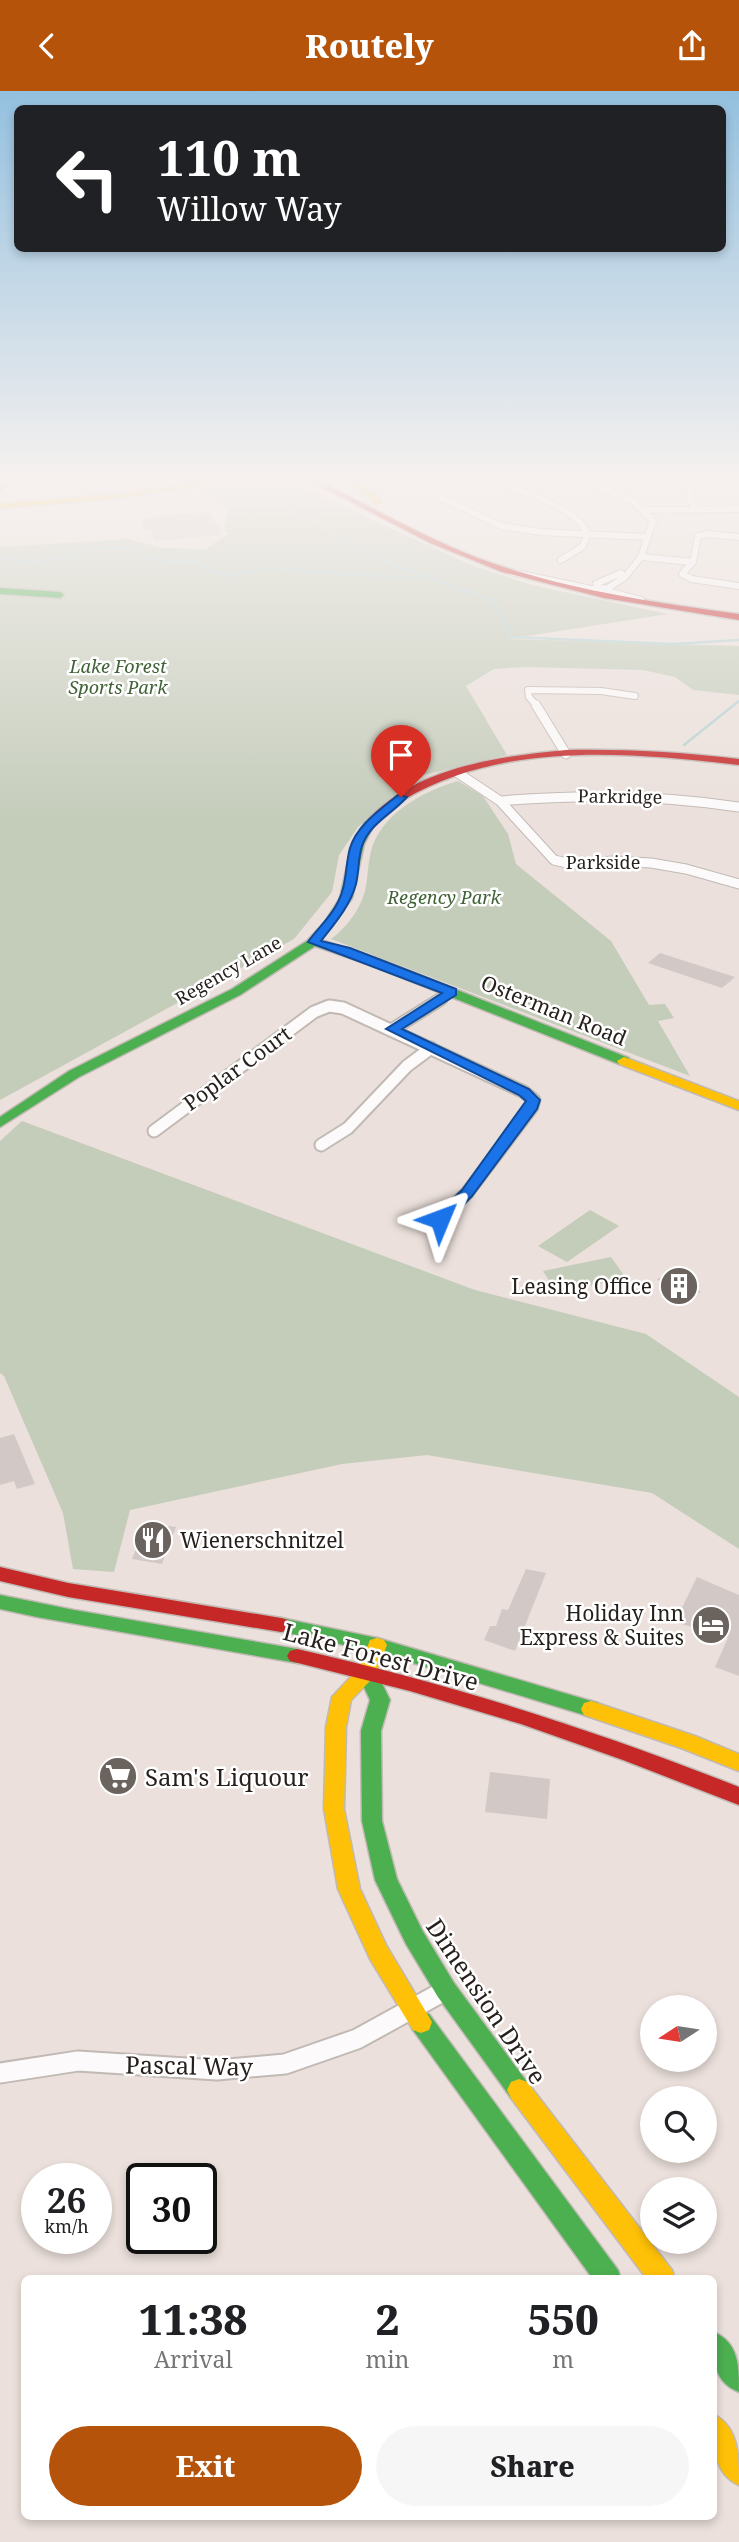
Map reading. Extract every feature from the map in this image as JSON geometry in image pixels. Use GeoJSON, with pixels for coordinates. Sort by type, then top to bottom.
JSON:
{"type":"FeatureCollection","features":[{"type":"Feature","properties":{"kind":"main road"},"geometry":{"type":"LineString","coordinates":[[604,595],[739,617]]}},
{"type":"Feature","properties":{"kind":"main road"},"geometry":{"type":"LineString","coordinates":[[649,595],[739,611]]}},
{"type":"Feature","properties":{"kind":"main road","name":"Regency Lane"},"geometry":{"type":"LineString","coordinates":[[0,1123],[37,1096],[233,991],[314,942],[344,904],[351,883],[356,846],[371,822],[401,797],[458,773],[513,759],[566,754],[675,754],[739,762]]}},
{"type":"Feature","properties":{"kind":"main road","name":"Osterman Road"},"geometry":{"type":"LineString","coordinates":[[314,942],[356,954],[739,1106]]}},
{"type":"Feature","properties":{"kind":"main road","name":"Lake Forest Drive"},"geometry":{"type":"LineString","coordinates":[[0,1574],[68,1591],[245,1617],[377,1645],[570,1702],[688,1742],[739,1763]]}},
{"type":"Feature","properties":{"kind":"main road","name":"Lake Forest Drive"},"geometry":{"type":"LineString","coordinates":[[0,1602],[54,1615],[234,1642],[367,1672],[559,1728],[676,1769],[739,1796]]}},
{"type":"Feature","properties":{"kind":"main road"},"geometry":{"type":"LineString","coordinates":[[377,1645],[367,1672],[342,1697],[336,1727],[334,1809],[349,1889],[378,1952],[412,2009],[606,2275]]}},
{"type":"Feature","properties":{"kind":"main road","name":"Dimension Drive"},"geometry":{"type":"LineString","coordinates":[[367,1672],[380,1700],[372,1731],[370,1807],[386,1879],[414,1937],[446,1990],[660,2275]]}},
{"type":"Feature","properties":{"kind":"main road"},"geometry":{"type":"LineString","coordinates":[[717,2349],[739,2379]]}},
{"type":"Feature","properties":{"kind":"main road"},"geometry":{"type":"LineString","coordinates":[[717,2433],[739,2470]]}},
{"type":"Feature","properties":{"kind":"street"},"geometry":{"type":"LineString","coordinates":[[628,595],[666,607]]}},
{"type":"Feature","properties":{"kind":"street"},"geometry":{"type":"LineString","coordinates":[[566,754],[536,704],[529,698],[528,690],[601,691],[635,696]]}},
{"type":"Feature","properties":{"kind":"street","name":"Parkside"},"geometry":{"type":"LineString","coordinates":[[458,773],[500,801],[549,857],[558,863],[613,861],[665,864],[704,872],[739,884]]}},
{"type":"Feature","properties":{"kind":"street","name":"Parkridge"},"geometry":{"type":"LineString","coordinates":[[500,801],[583,794],[624,794],[665,796],[739,807]]}},
{"type":"Feature","properties":{"kind":"street"},"geometry":{"type":"LineString","coordinates":[[393,1029],[452,992]]}},
{"type":"Feature","properties":{"kind":"street","name":"Poplar Court"},"geometry":{"type":"LineString","coordinates":[[154,1131],[183,1107],[323,1008],[343,1008],[393,1029]]}},
{"type":"Feature","properties":{"kind":"street"},"geometry":{"type":"LineString","coordinates":[[393,1029],[524,1092],[534,1100],[532,1107],[467,1193],[440,1219]]}},
{"type":"Feature","properties":{"kind":"street"},"geometry":{"type":"LineString","coordinates":[[321,1145],[348,1128],[407,1066],[431,1048]]}},
{"type":"Feature","properties":{"kind":"street","name":"Pascal Way"},"geometry":{"type":"LineString","coordinates":[[0,2073],[40,2064],[89,2061],[200,2070],[261,2068],[332,2050],[363,2038],[446,1990]]}},
{"type":"Feature","properties":{"kind":"green space","name":"Lake Forest Sports Park"},"geometry":{"type":"Polygon","coordinates":[[[0,595],[581,595],[668,614],[508,639],[739,646],[739,695],[693,690],[675,677],[643,670],[525,667],[494,669],[466,686],[507,755],[420,776],[381,806],[358,827],[339,855],[332,892],[294,939],[0,1100],[0,595]]]}},
{"type":"Feature","properties":{"kind":"green space","name":"Regency Park"},"geometry":{"type":"Polygon","coordinates":[[[458,781],[483,796],[508,834],[516,864],[611,941],[649,1005],[665,1004],[674,1018],[658,1021],[690,1076],[331,939],[342,930],[360,905],[365,891],[371,851],[383,827],[411,802],[434,789],[458,781]]]}},
{"type":"Feature","properties":{"kind":"green space"},"geometry":{"type":"Polygon","coordinates":[[[22,1121],[475,1290],[646,1334],[739,1397],[739,1549],[652,1493],[427,1455],[342,1464],[130,1510],[114,1572],[73,1569],[63,1513],[4,1376],[0,1373],[0,1141],[22,1121]]]}},
{"type":"Feature","properties":{"kind":"green space"},"geometry":{"type":"Polygon","coordinates":[[[590,1210],[619,1226],[567,1262],[538,1246],[590,1210]]]}},
{"type":"Feature","properties":{"kind":"green space"},"geometry":{"type":"Polygon","coordinates":[[[611,1257],[626,1278],[557,1293],[543,1271],[611,1257]]]}},
{"type":"Feature","properties":{"kind":"building"},"geometry":{"type":"Polygon","coordinates":[[[660,953],[735,977],[722,988],[648,963],[660,953]]]}},
{"type":"Feature","properties":{"kind":"building","name":"Leasing Office"},"geometry":{"type":"Polygon","coordinates":[[[675,1271],[701,1292],[684,1300],[657,1279],[675,1271]]]}},
{"type":"Feature","properties":{"kind":"building"},"geometry":{"type":"Polygon","coordinates":[[[14,1434],[35,1484],[17,1489],[14,1481],[0,1485],[0,1438],[14,1434]]]}},
{"type":"Feature","properties":{"kind":"building","name":"Wienerschnitzel"},"geometry":{"type":"Polygon","coordinates":[[[146,1523],[176,1527],[162,1564],[132,1559],[146,1523]]]}},
{"type":"Feature","properties":{"kind":"building"},"geometry":{"type":"Polygon","coordinates":[[[526,1569],[546,1573],[515,1651],[484,1640],[490,1626],[496,1626],[502,1609],[508,1610],[526,1569]]]}},
{"type":"Feature","properties":{"kind":"building","name":"Holiday Inn Express & Suites"},"geometry":{"type":"Polygon","coordinates":[[[697,1577],[739,1595],[739,1676],[715,1667],[728,1638],[675,1622],[697,1577]]]}},
{"type":"Feature","properties":{"kind":"building"},"geometry":{"type":"Polygon","coordinates":[[[490,1772],[550,1779],[547,1819],[485,1812],[490,1772]]]}},
{"type":"Feature","properties":{"kind":"waterway"},"geometry":{"type":"LineString","coordinates":[[478,595],[494,601],[511,637],[672,644],[739,640]]}},
{"type":"Feature","properties":{"kind":"waterway"},"geometry":{"type":"LineString","coordinates":[[684,745],[739,701]]}},
{"type":"Feature","properties":{"kind":"traffic: fast"},"geometry":{"type":"LineString","coordinates":[[0,1123],[74,1074],[236,992],[311,944],[329,924],[346,898],[358,844],[369,824]]}},
{"type":"Feature","properties":{"kind":"traffic: fast"},"geometry":{"type":"LineString","coordinates":[[314,942],[375,962],[624,1061]]}},
{"type":"Feature","properties":{"kind":"traffic: fast"},"geometry":{"type":"LineString","coordinates":[[0,1602],[74,1618],[297,1656]]}},
{"type":"Feature","properties":{"kind":"traffic: fast"},"geometry":{"type":"LineString","coordinates":[[281,1625],[377,1645],[591,1709]]}},
{"type":"Feature","properties":{"kind":"traffic: fast"},"geometry":{"type":"LineString","coordinates":[[367,1672],[380,1700],[371,1731],[372,1821],[386,1880],[414,1937],[446,1990],[519,2090]]}},
{"type":"Feature","properties":{"kind":"traffic: fast"},"geometry":{"type":"LineString","coordinates":[[421,2022],[606,2275]]}},
{"type":"Feature","properties":{"kind":"traffic: fast"},"geometry":{"type":"LineString","coordinates":[[717,2349],[739,2379]]}},
{"type":"Feature","properties":{"kind":"traffic: slow"},"geometry":{"type":"LineString","coordinates":[[624,1061],[739,1106]]}},
{"type":"Feature","properties":{"kind":"traffic: slow"},"geometry":{"type":"LineString","coordinates":[[377,1645],[367,1672],[342,1697],[336,1727],[334,1809],[349,1889],[378,1952],[421,2022]]}},
{"type":"Feature","properties":{"kind":"traffic: slow"},"geometry":{"type":"LineString","coordinates":[[591,1709],[688,1742],[739,1763]]}},
{"type":"Feature","properties":{"kind":"traffic: slow"},"geometry":{"type":"LineString","coordinates":[[519,2090],[660,2275]]}},
{"type":"Feature","properties":{"kind":"traffic: slow"},"geometry":{"type":"LineString","coordinates":[[717,2433],[739,2471]]}},
{"type":"Feature","properties":{"kind":"traffic: jam"},"geometry":{"type":"LineString","coordinates":[[601,595],[739,617]]}},
{"type":"Feature","properties":{"kind":"traffic: jam"},"geometry":{"type":"LineString","coordinates":[[369,824],[398,799],[438,778],[478,766],[521,758],[566,753],[612,753],[700,757],[739,762]]}},
{"type":"Feature","properties":{"kind":"traffic: jam"},"geometry":{"type":"LineString","coordinates":[[0,1574],[68,1590],[281,1625]]}},
{"type":"Feature","properties":{"kind":"traffic: jam"},"geometry":{"type":"LineString","coordinates":[[297,1656],[410,1683],[521,1716],[631,1754],[739,1796]]}},
{"type":"Feature","properties":{"kind":"place","name":"Leasing Office"},"geometry":{"type":"Point","coordinates":[679,1286]}},
{"type":"Feature","properties":{"kind":"place","name":"Wienerschnitzel"},"geometry":{"type":"Point","coordinates":[153,1540]}},
{"type":"Feature","properties":{"kind":"place","name":"Holiday Inn Express & Suites"},"geometry":{"type":"Point","coordinates":[711,1625]}},
{"type":"Feature","properties":{"kind":"place","name":"Sam's Liquour"},"geometry":{"type":"Point","coordinates":[118,1776]}},
{"type":"Feature","properties":{"kind":"route"},"geometry":{"type":"LineString","coordinates":[[401,797],[371,822],[363,834],[356,846],[351,883],[344,904],[314,942],[346,951],[452,992],[393,1029],[524,1092],[534,1100],[532,1107],[467,1193],[440,1219]]}}]}
